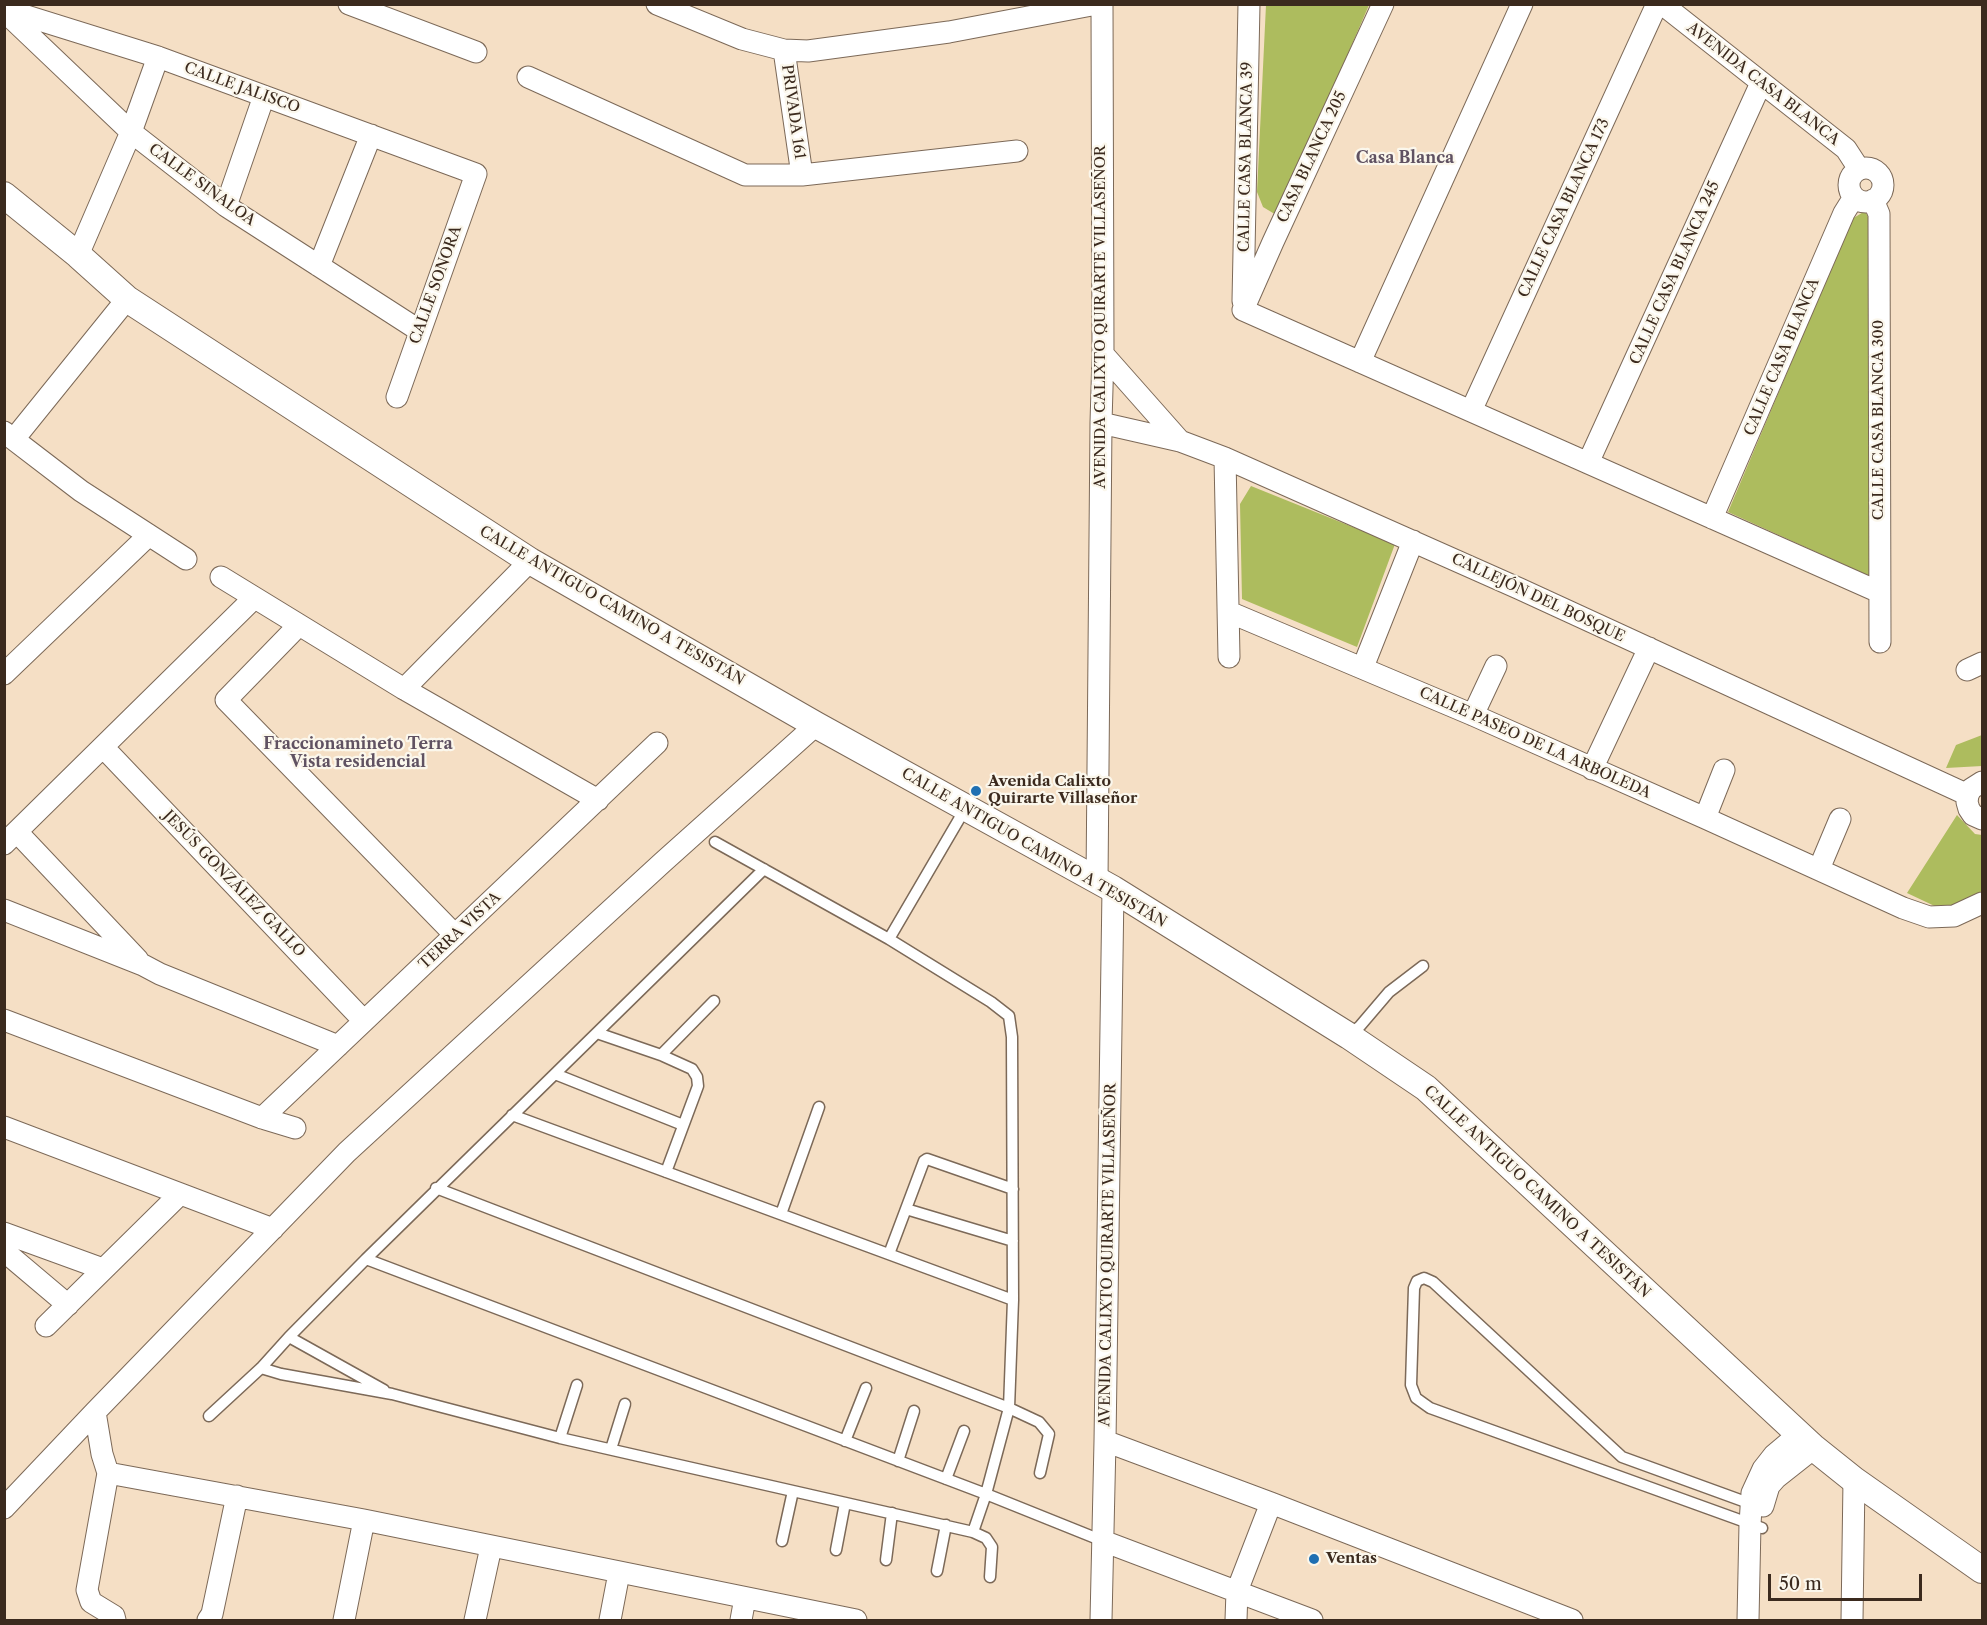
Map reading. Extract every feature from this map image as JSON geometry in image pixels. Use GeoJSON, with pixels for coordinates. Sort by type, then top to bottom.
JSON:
{"type":"FeatureCollection","features":[{"type":"Feature","properties":{"kind":"street"},"geometry":{"type":"LineString","coordinates":[[349,4],[476,52]]}},
{"type":"Feature","properties":{"kind":"street"},"geometry":{"type":"LineString","coordinates":[[657,4],[742,39],[784,50],[808,51],[949,32],[1097,4]]}},
{"type":"Feature","properties":{"kind":"street","name":"AVENIDA CALIXTO QUIRARTE VILLASEÑOR"},"geometry":{"type":"LineString","coordinates":[[1101,1620],[1106,1441],[1101,423],[1103,354],[1102,4]]}},
{"type":"Feature","properties":{"kind":"street","name":"CALLE CASA BLANCA 39"},"geometry":{"type":"LineString","coordinates":[[1243,310],[1249,4]]}},
{"type":"Feature","properties":{"kind":"street","name":"CASA BLANCA 205"},"geometry":{"type":"LineString","coordinates":[[1243,310],[1383,4]]}},
{"type":"Feature","properties":{"kind":"street"},"geometry":{"type":"LineString","coordinates":[[1360,362],[1522,4]]}},
{"type":"Feature","properties":{"kind":"street","name":"CALLE CASA BLANCA 173"},"geometry":{"type":"LineString","coordinates":[[1471,411],[1657,4]]}},
{"type":"Feature","properties":{"kind":"street","name":"AVENIDA CASA BLANCA"},"geometry":{"type":"LineString","coordinates":[[1662,4],[1846,149],[1859,169]]}},
{"type":"Feature","properties":{"kind":"street","name":"CALLE JALISCO"},"geometry":{"type":"LineString","coordinates":[[4,11],[158,57],[476,174]]}},
{"type":"Feature","properties":{"kind":"street","name":"CALLE SINALOA"},"geometry":{"type":"LineString","coordinates":[[4,11],[131,132],[226,206],[420,331]]}},
{"type":"Feature","properties":{"kind":"street","name":"PRIVADA 161"},"geometry":{"type":"LineString","coordinates":[[784,50],[802,175]]}},
{"type":"Feature","properties":{"kind":"street"},"geometry":{"type":"LineString","coordinates":[[78,255],[131,132],[158,57]]}},
{"type":"Feature","properties":{"kind":"street"},"geometry":{"type":"LineString","coordinates":[[528,77],[745,175],[802,175],[1017,151]]}},
{"type":"Feature","properties":{"kind":"street","name":"CALLE CASA BLANCA 245"},"geometry":{"type":"LineString","coordinates":[[1588,464],[1761,83]]}},
{"type":"Feature","properties":{"kind":"street"},"geometry":{"type":"LineString","coordinates":[[226,206],[264,96]]}},
{"type":"Feature","properties":{"kind":"street"},"geometry":{"type":"LineString","coordinates":[[319,266],[371,135]]}},
{"type":"Feature","properties":{"kind":"street"},"geometry":{"type":"LineString","coordinates":[[1859,169],[1872,169],[1881,178],[1882,191],[1864,198],[1849,185],[1853,173],[1859,169]]}},
{"type":"Feature","properties":{"kind":"street","name":"CALLE SONORA"},"geometry":{"type":"LineString","coordinates":[[397,397],[476,174]]}},
{"type":"Feature","properties":{"kind":"street","name":"CALLE ANTIGUO CAMINO A TESISTÁN"},"geometry":{"type":"LineString","coordinates":[[4,195],[78,255],[127,299],[530,561],[816,725],[1105,885],[1349,1036],[1426,1088],[1806,1441],[1854,1480],[1983,1570]]}},
{"type":"Feature","properties":{"kind":"street","name":"CALLE CASA BLANCA"},"geometry":{"type":"LineString","coordinates":[[1712,518],[1844,213],[1864,198]]}},
{"type":"Feature","properties":{"kind":"street","name":"CALLE CASA BLANCA 300"},"geometry":{"type":"LineString","coordinates":[[1864,198],[1879,214],[1880,642]]}},
{"type":"Feature","properties":{"kind":"street"},"geometry":{"type":"LineString","coordinates":[[127,299],[9,435],[81,491],[186,559]]}},
{"type":"Feature","properties":{"kind":"street"},"geometry":{"type":"LineString","coordinates":[[1243,310],[1879,592]]}},
{"type":"Feature","properties":{"kind":"street"},"geometry":{"type":"LineString","coordinates":[[1103,354],[1180,441]]}},
{"type":"Feature","properties":{"kind":"street","name":"CALLEJÓN DEL BOSQUE"},"geometry":{"type":"LineString","coordinates":[[1101,423],[1180,441],[1225,458],[1649,648],[1975,789]]}},
{"type":"Feature","properties":{"kind":"street"},"geometry":{"type":"LineString","coordinates":[[1225,458],[1229,657]]}},
{"type":"Feature","properties":{"kind":"street"},"geometry":{"type":"LineString","coordinates":[[4,674],[149,535]]}},
{"type":"Feature","properties":{"kind":"street"},"geometry":{"type":"LineString","coordinates":[[1363,667],[1413,541]]}},
{"type":"Feature","properties":{"kind":"street"},"geometry":{"type":"LineString","coordinates":[[404,689],[530,561]]}},
{"type":"Feature","properties":{"kind":"street"},"geometry":{"type":"LineString","coordinates":[[221,577],[404,689],[598,800]]}},
{"type":"Feature","properties":{"kind":"street"},"geometry":{"type":"LineString","coordinates":[[143,965],[11,838],[254,598]]}},
{"type":"Feature","properties":{"kind":"street","name":"CALLE PASEO DE LA ARBOLEDA"},"geometry":{"type":"LineString","coordinates":[[1229,612],[1473,715],[1903,908],[1929,917],[1954,915],[1983,903]]}},
{"type":"Feature","properties":{"kind":"street"},"geometry":{"type":"LineString","coordinates":[[299,625],[226,700],[455,935]]}},
{"type":"Feature","properties":{"kind":"street"},"geometry":{"type":"LineString","coordinates":[[1592,769],[1649,648]]}},
{"type":"Feature","properties":{"kind":"street"},"geometry":{"type":"LineString","coordinates":[[1473,715],[1496,666]]}},
{"type":"Feature","properties":{"kind":"street"},"geometry":{"type":"LineString","coordinates":[[4,1508],[356,1144],[816,725]]}},
{"type":"Feature","properties":{"kind":"street","name":"TERRA VISTA"},"geometry":{"type":"LineString","coordinates":[[262,1118],[657,743]]}},
{"type":"Feature","properties":{"kind":"street","name":"JESÚS GONZÁLEZ GALLO"},"geometry":{"type":"LineString","coordinates":[[104,747],[364,1021]]}},
{"type":"Feature","properties":{"kind":"street"},"geometry":{"type":"LineString","coordinates":[[1705,818],[1724,770]]}},
{"type":"Feature","properties":{"kind":"street"},"geometry":{"type":"LineString","coordinates":[[1975,789],[1967,802],[1969,810],[1973,815],[1983,819]]}},
{"type":"Feature","properties":{"kind":"street"},"geometry":{"type":"LineString","coordinates":[[1819,870],[1840,819]]}},
{"type":"Feature","properties":{"kind":"street"},"geometry":{"type":"LineString","coordinates":[[4,910],[338,1046]]}},
{"type":"Feature","properties":{"kind":"street"},"geometry":{"type":"LineString","coordinates":[[4,1020],[262,1118],[295,1128]]}},
{"type":"Feature","properties":{"kind":"street"},"geometry":{"type":"LineString","coordinates":[[4,1127],[273,1229]]}},
{"type":"Feature","properties":{"kind":"street"},"geometry":{"type":"LineString","coordinates":[[46,1326],[180,1194]]}},
{"type":"Feature","properties":{"kind":"street"},"geometry":{"type":"LineString","coordinates":[[4,1233],[104,1269]]}},
{"type":"Feature","properties":{"kind":"street"},"geometry":{"type":"LineString","coordinates":[[4,1251],[68,1305]]}},
{"type":"Feature","properties":{"kind":"street"},"geometry":{"type":"LineString","coordinates":[[96,1412],[102,1454],[108,1473],[87,1590],[91,1602],[114,1616],[115,1620]]}},
{"type":"Feature","properties":{"kind":"street"},"geometry":{"type":"LineString","coordinates":[[1106,1441],[1572,1620]]}},
{"type":"Feature","properties":{"kind":"street"},"geometry":{"type":"LineString","coordinates":[[1761,1620],[1756,1516],[1752,1493],[1763,1468],[1774,1455],[1806,1441]]}},
{"type":"Feature","properties":{"kind":"street"},"geometry":{"type":"LineString","coordinates":[[108,1473],[363,1520],[856,1620]]}},
{"type":"Feature","properties":{"kind":"street"},"geometry":{"type":"LineString","coordinates":[[1852,1620],[1854,1480]]}},
{"type":"Feature","properties":{"kind":"street"},"geometry":{"type":"LineString","coordinates":[[208,1620],[212,1614],[237,1496]]}},
{"type":"Feature","properties":{"kind":"street"},"geometry":{"type":"LineString","coordinates":[[1236,1620],[1237,1591],[1270,1503]]}},
{"type":"Feature","properties":{"kind":"street"},"geometry":{"type":"LineString","coordinates":[[1748,1620],[1756,1516]]}},
{"type":"Feature","properties":{"kind":"street"},"geometry":{"type":"LineString","coordinates":[[344,1620],[363,1520]]}},
{"type":"Feature","properties":{"kind":"street"},"geometry":{"type":"LineString","coordinates":[[1103,1541],[1312,1620]]}},
{"type":"Feature","properties":{"kind":"street"},"geometry":{"type":"LineString","coordinates":[[475,1620],[491,1547]]}},
{"type":"Feature","properties":{"kind":"street"},"geometry":{"type":"LineString","coordinates":[[610,1620],[619,1573]]}},
{"type":"Feature","properties":{"kind":"street"},"geometry":{"type":"LineString","coordinates":[[741,1620],[745,1598]]}},
{"type":"Feature","properties":{"kind":"lane"},"geometry":{"type":"LineString","coordinates":[[889,939],[966,808]]}},
{"type":"Feature","properties":{"kind":"lane"},"geometry":{"type":"LineString","coordinates":[[715,842],[889,939],[991,1002],[1009,1016],[1012,1037],[1013,1189],[1013,1300],[1009,1408],[986,1494],[973,1532]]}},
{"type":"Feature","properties":{"kind":"lane"},"geometry":{"type":"LineString","coordinates":[[209,1416],[261,1368],[436,1188],[764,870]]}},
{"type":"Feature","properties":{"kind":"lane"},"geometry":{"type":"LineString","coordinates":[[1349,1036],[1389,992],[1423,966]]}},
{"type":"Feature","properties":{"kind":"lane"},"geometry":{"type":"LineString","coordinates":[[661,1055],[714,1001]]}},
{"type":"Feature","properties":{"kind":"lane"},"geometry":{"type":"LineString","coordinates":[[597,1033],[661,1055],[692,1069],[697,1077],[698,1086],[666,1172]]}},
{"type":"Feature","properties":{"kind":"lane"},"geometry":{"type":"LineString","coordinates":[[555,1074],[684,1125]]}},
{"type":"Feature","properties":{"kind":"lane"},"geometry":{"type":"LineString","coordinates":[[781,1214],[819,1107]]}},
{"type":"Feature","properties":{"kind":"lane"},"geometry":{"type":"LineString","coordinates":[[512,1115],[1013,1300]]}},
{"type":"Feature","properties":{"kind":"lane"},"geometry":{"type":"LineString","coordinates":[[889,1254],[924,1161],[927,1159],[1013,1189]]}},
{"type":"Feature","properties":{"kind":"lane"},"geometry":{"type":"LineString","coordinates":[[436,1188],[1009,1408],[1039,1422],[1049,1434],[1040,1473]]}},
{"type":"Feature","properties":{"kind":"lane"},"geometry":{"type":"LineString","coordinates":[[906,1209],[1013,1241]]}},
{"type":"Feature","properties":{"kind":"lane"},"geometry":{"type":"LineString","coordinates":[[366,1259],[986,1494],[1103,1541]]}},
{"type":"Feature","properties":{"kind":"lane"},"geometry":{"type":"LineString","coordinates":[[1424,1278],[1433,1282],[1622,1457],[1756,1516],[1616,1476],[1430,1408],[1416,1398],[1411,1385],[1414,1288],[1417,1281],[1424,1278]]}},
{"type":"Feature","properties":{"kind":"lane"},"geometry":{"type":"LineString","coordinates":[[289,1337],[392,1394]]}},
{"type":"Feature","properties":{"kind":"lane"},"geometry":{"type":"LineString","coordinates":[[261,1368],[281,1374],[392,1394],[560,1438],[973,1532],[987,1538],[992,1546],[990,1577]]}},
{"type":"Feature","properties":{"kind":"lane"},"geometry":{"type":"LineString","coordinates":[[560,1438],[577,1385]]}},
{"type":"Feature","properties":{"kind":"lane"},"geometry":{"type":"LineString","coordinates":[[845,1441],[866,1388]]}},
{"type":"Feature","properties":{"kind":"lane"},"geometry":{"type":"LineString","coordinates":[[611,1449],[625,1404]]}},
{"type":"Feature","properties":{"kind":"lane"},"geometry":{"type":"LineString","coordinates":[[898,1461],[914,1411]]}},
{"type":"Feature","properties":{"kind":"lane"},"geometry":{"type":"LineString","coordinates":[[946,1479],[964,1431]]}},
{"type":"Feature","properties":{"kind":"lane"},"geometry":{"type":"LineString","coordinates":[[1616,1476],[1622,1457]]}},
{"type":"Feature","properties":{"kind":"lane"},"geometry":{"type":"LineString","coordinates":[[782,1541],[793,1491]]}},
{"type":"Feature","properties":{"kind":"lane"},"geometry":{"type":"LineString","coordinates":[[836,1550],[845,1503]]}},
{"type":"Feature","properties":{"kind":"lane"},"geometry":{"type":"LineString","coordinates":[[886,1560],[892,1513]]}},
{"type":"Feature","properties":{"kind":"lane"},"geometry":{"type":"LineString","coordinates":[[937,1571],[946,1526]]}},
{"type":"Feature","properties":{"kind":"green space"},"geometry":{"type":"Polygon","coordinates":[[[1266,5],[1369,5],[1278,216],[1263,207],[1257,192],[1266,5]]]}},
{"type":"Feature","properties":{"kind":"green space"},"geometry":{"type":"Polygon","coordinates":[[[1865,211],[1870,221],[1869,576],[1728,512],[1852,219],[1865,211]]]}},
{"type":"Feature","properties":{"kind":"green space"},"geometry":{"type":"Polygon","coordinates":[[[1251,486],[1395,544],[1357,647],[1242,599],[1240,504],[1251,486]]]}},
{"type":"Feature","properties":{"kind":"green space"},"geometry":{"type":"Polygon","coordinates":[[[1982,735],[1982,766],[1946,768],[1956,745],[1982,735]]]}},
{"type":"Feature","properties":{"kind":"green space"},"geometry":{"type":"Polygon","coordinates":[[[1957,815],[1975,834],[1982,835],[1982,891],[1943,910],[1907,893],[1957,815]]]}},
{"type":"Feature","properties":{"kind":"place","name":"Avenida Calixto Quirarte Villaseñor"},"geometry":{"type":"Point","coordinates":[976,791]}},
{"type":"Feature","properties":{"kind":"place","name":"Ventas"},"geometry":{"type":"Point","coordinates":[1314,1559]}},
{"type":"Feature","properties":{"kind":"district","name":"Casa Blanca"},"geometry":{"type":"Point","coordinates":[1405,158]}},
{"type":"Feature","properties":{"kind":"district","name":"Fraccionamineto Terra Vista residencial"},"geometry":{"type":"Point","coordinates":[358,753]}}]}
